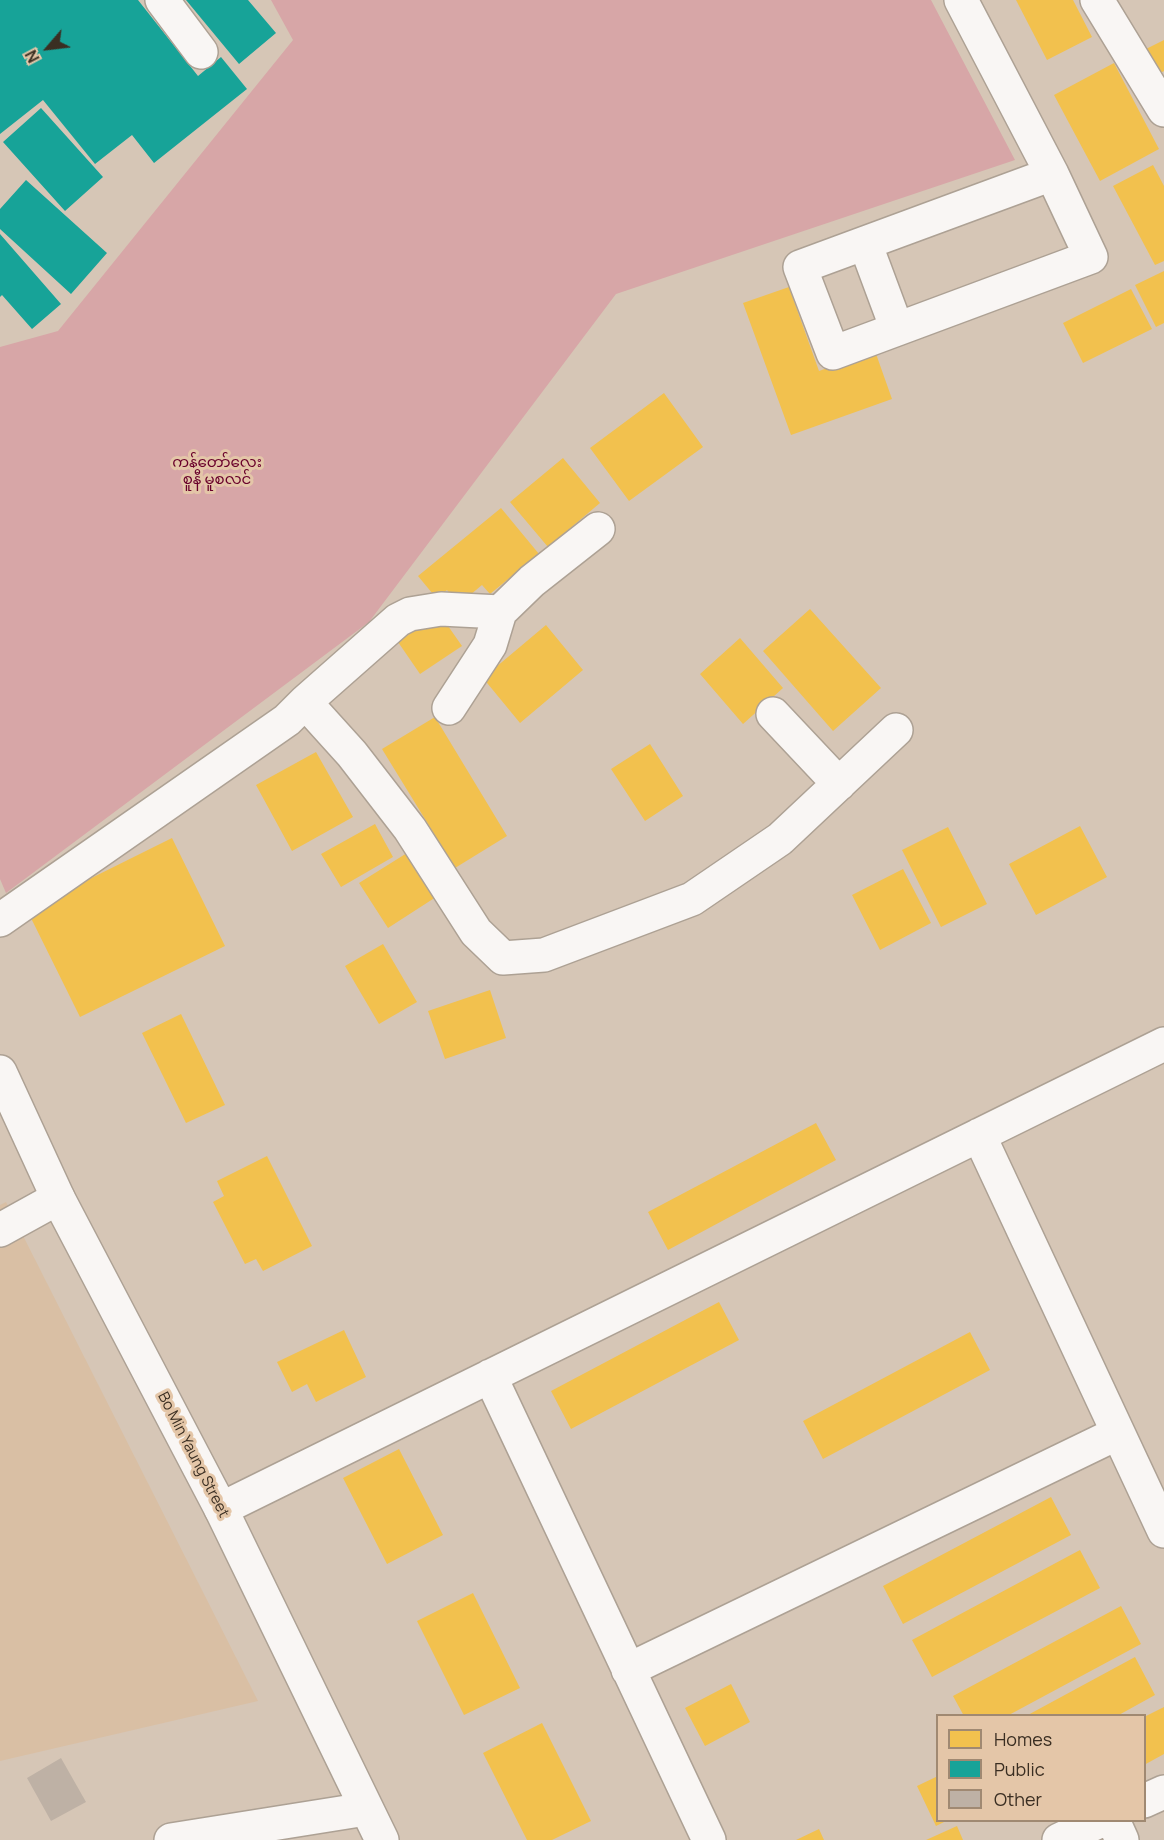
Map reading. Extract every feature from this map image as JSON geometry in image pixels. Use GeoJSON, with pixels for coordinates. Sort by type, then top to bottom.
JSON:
{"type":"FeatureCollection","features":[{"type":"Feature","properties":{"kind":"street"},"geometry":{"type":"LineString","coordinates":[[162,0],[201,52]]}},
{"type":"Feature","properties":{"kind":"street"},"geometry":{"type":"LineString","coordinates":[[961,0],[1052,174],[1091,257],[833,353],[800,267],[1052,174]]}},
{"type":"Feature","properties":{"kind":"street"},"geometry":{"type":"LineString","coordinates":[[1097,0],[1164,110]]}},
{"type":"Feature","properties":{"kind":"street"},"geometry":{"type":"LineString","coordinates":[[865,243],[897,329]]}},
{"type":"Feature","properties":{"kind":"street"},"geometry":{"type":"LineString","coordinates":[[448,708],[490,645],[500,612],[532,581],[598,529]]}},
{"type":"Feature","properties":{"kind":"street"},"geometry":{"type":"LineString","coordinates":[[0,920],[287,720],[398,620],[410,614],[441,609],[500,612]]}},
{"type":"Feature","properties":{"kind":"street"},"geometry":{"type":"LineString","coordinates":[[305,702],[352,754],[410,829],[476,932],[502,958],[544,955],[692,899],[780,839],[896,730]]}},
{"type":"Feature","properties":{"kind":"street"},"geometry":{"type":"LineString","coordinates":[[773,714],[839,784]]}},
{"type":"Feature","properties":{"kind":"street"},"geometry":{"type":"LineString","coordinates":[[221,1509],[1164,1044]]}},
{"type":"Feature","properties":{"kind":"street","name":"Bo Min Yaung Street"},"geometry":{"type":"LineString","coordinates":[[0,1072],[58,1198],[221,1509],[382,1840]]}},
{"type":"Feature","properties":{"kind":"street"},"geometry":{"type":"LineString","coordinates":[[979,1135],[1164,1531]]}},
{"type":"Feature","properties":{"kind":"street"},"geometry":{"type":"LineString","coordinates":[[0,1230],[58,1198]]}},
{"type":"Feature","properties":{"kind":"street"},"geometry":{"type":"LineString","coordinates":[[490,1376],[709,1840]]}},
{"type":"Feature","properties":{"kind":"street"},"geometry":{"type":"LineString","coordinates":[[628,1670],[1118,1432]]}},
{"type":"Feature","properties":{"kind":"street"},"geometry":{"type":"LineString","coordinates":[[1146,1800],[1164,1792]]}},
{"type":"Feature","properties":{"kind":"street"},"geometry":{"type":"LineString","coordinates":[[171,1840],[366,1809]]}},
{"type":"Feature","properties":{"kind":"street"},"geometry":{"type":"LineString","coordinates":[[1059,1840],[1100,1822]]}},
{"type":"Feature","properties":{"kind":"street"},"geometry":{"type":"LineString","coordinates":[[1113,1822],[1122,1840]]}},
{"type":"Feature","properties":{"kind":"shaded area"},"geometry":{"type":"Polygon","coordinates":[[[6,1202],[258,1701],[0,1761],[0,1205],[6,1202]]]}},
{"type":"Feature","properties":{"kind":"green space","name":"ကန်တော်လေး စူနီ မူစလင်"},"geometry":{"type":"Polygon","coordinates":[[[271,0],[931,0],[1015,160],[616,294],[369,622],[6,893],[0,879],[0,347],[58,331],[293,40],[271,0]]]}},
{"type":"Feature","properties":{"kind":"building: Homes"},"geometry":{"type":"Polygon","coordinates":[[[1016,0],[1073,0],[1092,37],[1047,60],[1016,0]]]}},
{"type":"Feature","properties":{"kind":"building: Homes"},"geometry":{"type":"Polygon","coordinates":[[[1164,40],[1164,71],[1157,75],[1144,50],[1164,40]]]}},
{"type":"Feature","properties":{"kind":"building: Homes"},"geometry":{"type":"Polygon","coordinates":[[[1114,63],[1159,149],[1100,181],[1054,95],[1114,63]]]}},
{"type":"Feature","properties":{"kind":"building: Homes"},"geometry":{"type":"Polygon","coordinates":[[[1153,165],[1164,186],[1164,261],[1155,265],[1113,186],[1153,165]]]}},
{"type":"Feature","properties":{"kind":"building: Homes"},"geometry":{"type":"Polygon","coordinates":[[[1164,271],[1164,323],[1156,327],[1135,285],[1164,271]]]}},
{"type":"Feature","properties":{"kind":"building: Homes"},"geometry":{"type":"Polygon","coordinates":[[[789,287],[819,371],[875,351],[892,399],[791,435],[743,303],[789,287]]]}},
{"type":"Feature","properties":{"kind":"building: Homes"},"geometry":{"type":"Polygon","coordinates":[[[1131,289],[1152,329],[1083,363],[1063,323],[1131,289]]]}},
{"type":"Feature","properties":{"kind":"building: Homes"},"geometry":{"type":"Polygon","coordinates":[[[664,393],[703,447],[629,501],[590,448],[664,393]]]}},
{"type":"Feature","properties":{"kind":"building: Homes"},"geometry":{"type":"Polygon","coordinates":[[[563,458],[600,503],[548,547],[510,502],[563,458]]]}},
{"type":"Feature","properties":{"kind":"building: Homes"},"geometry":{"type":"Polygon","coordinates":[[[501,508],[539,554],[490,594],[482,585],[458,605],[447,590],[437,599],[418,576],[501,508]]]}},
{"type":"Feature","properties":{"kind":"building: Homes"},"geometry":{"type":"Polygon","coordinates":[[[810,609],[881,688],[833,731],[763,651],[810,609]]]}},
{"type":"Feature","properties":{"kind":"building: Homes"},"geometry":{"type":"Polygon","coordinates":[[[439,613],[462,646],[420,674],[398,642],[439,613]]]}},
{"type":"Feature","properties":{"kind":"building: Homes"},"geometry":{"type":"Polygon","coordinates":[[[546,625],[583,670],[520,723],[483,678],[546,625]]]}},
{"type":"Feature","properties":{"kind":"building: Homes"},"geometry":{"type":"Polygon","coordinates":[[[740,638],[783,688],[743,724],[700,674],[740,638]]]}},
{"type":"Feature","properties":{"kind":"building: Homes"},"geometry":{"type":"Polygon","coordinates":[[[435,717],[507,836],[455,868],[382,749],[435,717]]]}},
{"type":"Feature","properties":{"kind":"building: Homes"},"geometry":{"type":"Polygon","coordinates":[[[650,744],[683,796],[645,821],[611,769],[650,744]]]}},
{"type":"Feature","properties":{"kind":"building: Homes"},"geometry":{"type":"Polygon","coordinates":[[[316,752],[353,817],[292,851],[256,785],[316,752]]]}},
{"type":"Feature","properties":{"kind":"building: Homes"},"geometry":{"type":"Polygon","coordinates":[[[375,824],[393,857],[341,887],[321,854],[375,824]]]}},
{"type":"Feature","properties":{"kind":"building: Homes"},"geometry":{"type":"Polygon","coordinates":[[[1080,826],[1107,877],[1036,915],[1009,864],[1080,826]]]}},
{"type":"Feature","properties":{"kind":"building: Homes"},"geometry":{"type":"Polygon","coordinates":[[[948,827],[987,904],[941,927],[902,850],[948,827]]]}},
{"type":"Feature","properties":{"kind":"building: Homes"},"geometry":{"type":"Polygon","coordinates":[[[172,838],[225,946],[80,1017],[27,910],[172,838]]]}},
{"type":"Feature","properties":{"kind":"building: Homes"},"geometry":{"type":"Polygon","coordinates":[[[407,853],[436,897],[388,928],[359,883],[407,853]]]}},
{"type":"Feature","properties":{"kind":"building: Homes"},"geometry":{"type":"Polygon","coordinates":[[[903,869],[931,923],[880,950],[852,895],[903,869]]]}},
{"type":"Feature","properties":{"kind":"building: Homes"},"geometry":{"type":"Polygon","coordinates":[[[383,944],[417,1002],[379,1024],[345,966],[383,944]]]}},
{"type":"Feature","properties":{"kind":"building: Homes"},"geometry":{"type":"Polygon","coordinates":[[[490,990],[506,1038],[445,1059],[428,1011],[490,990]]]}},
{"type":"Feature","properties":{"kind":"building: Homes"},"geometry":{"type":"Polygon","coordinates":[[[181,1014],[225,1105],[186,1123],[142,1033],[181,1014]]]}},
{"type":"Feature","properties":{"kind":"building: Homes"},"geometry":{"type":"Polygon","coordinates":[[[816,1123],[836,1160],[668,1250],[648,1212],[816,1123]]]}},
{"type":"Feature","properties":{"kind":"building: Homes"},"geometry":{"type":"Polygon","coordinates":[[[267,1156],[312,1246],[263,1271],[256,1259],[245,1264],[213,1202],[224,1196],[217,1181],[267,1156]]]}},
{"type":"Feature","properties":{"kind":"building: Homes"},"geometry":{"type":"Polygon","coordinates":[[[719,1302],[739,1340],[571,1429],[551,1391],[719,1302]]]}},
{"type":"Feature","properties":{"kind":"building: Homes"},"geometry":{"type":"Polygon","coordinates":[[[344,1330],[366,1377],[316,1402],[307,1384],[292,1392],[277,1362],[344,1330]]]}},
{"type":"Feature","properties":{"kind":"building: Homes"},"geometry":{"type":"Polygon","coordinates":[[[970,1332],[990,1370],[823,1459],[803,1421],[970,1332]]]}},
{"type":"Feature","properties":{"kind":"building: Homes"},"geometry":{"type":"Polygon","coordinates":[[[399,1449],[443,1535],[387,1564],[343,1478],[399,1449]]]}},
{"type":"Feature","properties":{"kind":"building: Homes"},"geometry":{"type":"Polygon","coordinates":[[[1051,1497],[1071,1535],[903,1624],[883,1586],[1051,1497]]]}},
{"type":"Feature","properties":{"kind":"building: Homes"},"geometry":{"type":"Polygon","coordinates":[[[1080,1550],[1100,1588],[932,1677],[912,1640],[1080,1550]]]}},
{"type":"Feature","properties":{"kind":"building: Homes"},"geometry":{"type":"Polygon","coordinates":[[[473,1593],[520,1688],[464,1715],[417,1621],[473,1593]]]}},
{"type":"Feature","properties":{"kind":"building: Homes"},"geometry":{"type":"Polygon","coordinates":[[[1121,1606],[1141,1644],[1011,1714],[963,1714],[953,1696],[1121,1606]]]}},
{"type":"Feature","properties":{"kind":"building: Homes"},"geometry":{"type":"Polygon","coordinates":[[[1135,1657],[1155,1695],[1121,1714],[1030,1714],[1135,1657]]]}},
{"type":"Feature","properties":{"kind":"building: Homes"},"geometry":{"type":"Polygon","coordinates":[[[731,1684],[750,1722],[705,1746],[685,1708],[731,1684]]]}},
{"type":"Feature","properties":{"kind":"building: Homes"},"geometry":{"type":"Polygon","coordinates":[[[1164,1707],[1164,1754],[1146,1764],[1146,1716],[1164,1707]]]}},
{"type":"Feature","properties":{"kind":"building: Homes"},"geometry":{"type":"Polygon","coordinates":[[[542,1723],[591,1821],[552,1840],[527,1840],[483,1753],[542,1723]]]}},
{"type":"Feature","properties":{"kind":"building: Homes"},"geometry":{"type":"Polygon","coordinates":[[[936,1777],[936,1822],[944,1822],[936,1826],[917,1786],[936,1777]]]}},
{"type":"Feature","properties":{"kind":"building: Homes"},"geometry":{"type":"Polygon","coordinates":[[[957,1826],[963,1840],[926,1840],[957,1826]]]}},
{"type":"Feature","properties":{"kind":"building: Homes"},"geometry":{"type":"Polygon","coordinates":[[[819,1829],[824,1840],[796,1840],[819,1829]]]}},
{"type":"Feature","properties":{"kind":"building: Public"},"geometry":{"type":"Polygon","coordinates":[[[0,0],[138,0],[198,76],[221,57],[247,89],[154,163],[132,135],[95,164],[43,100],[0,134],[0,0]]]}},
{"type":"Feature","properties":{"kind":"building: Public"},"geometry":{"type":"Polygon","coordinates":[[[186,0],[248,0],[276,33],[239,64],[186,0]]]}},
{"type":"Feature","properties":{"kind":"building: Public"},"geometry":{"type":"Polygon","coordinates":[[[41,108],[103,177],[65,211],[3,142],[41,108]]]}},
{"type":"Feature","properties":{"kind":"building: Public"},"geometry":{"type":"Polygon","coordinates":[[[26,180],[107,253],[71,294],[0,229],[0,209],[26,180]]]}},
{"type":"Feature","properties":{"kind":"building: Public"},"geometry":{"type":"Polygon","coordinates":[[[0,234],[61,304],[32,329],[2,295],[0,297],[0,234]]]}},
{"type":"Feature","properties":{"kind":"building: Other"},"geometry":{"type":"Polygon","coordinates":[[[61,1758],[86,1802],[51,1821],[27,1778],[61,1758]]]}}]}
